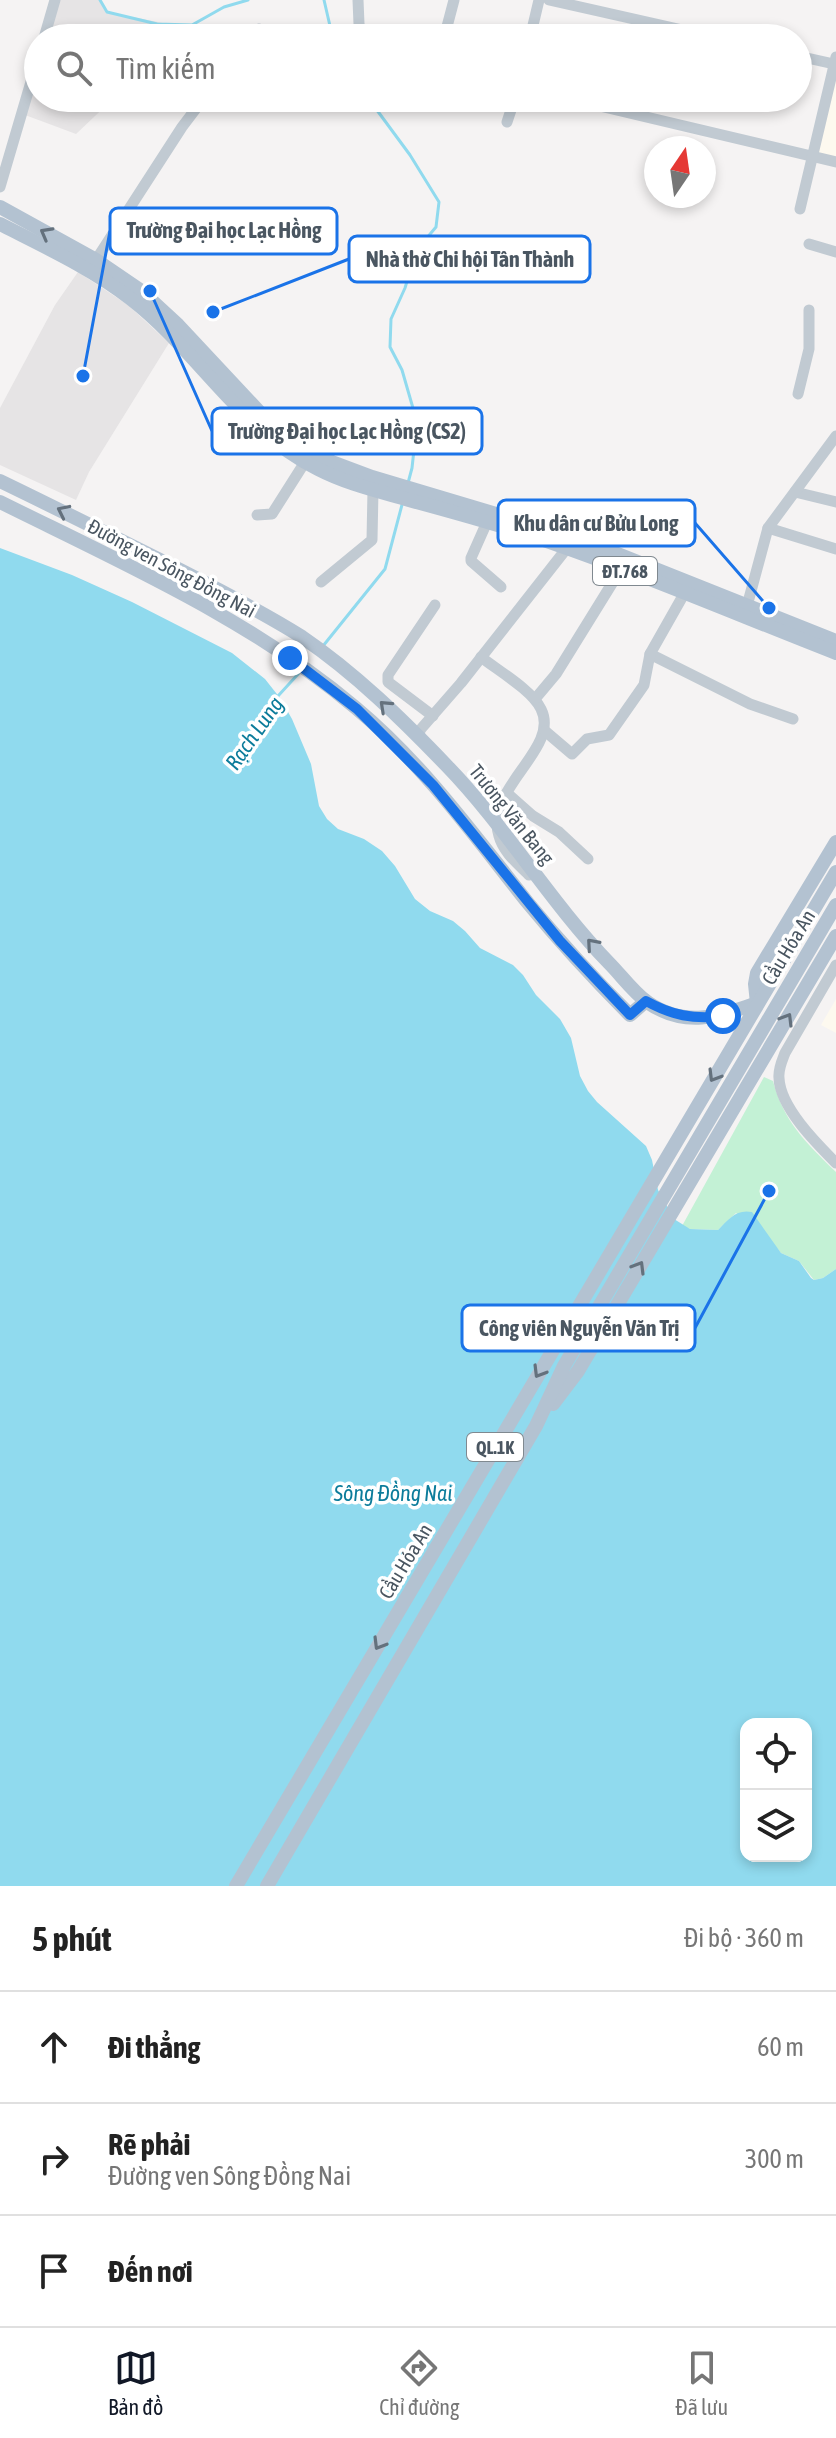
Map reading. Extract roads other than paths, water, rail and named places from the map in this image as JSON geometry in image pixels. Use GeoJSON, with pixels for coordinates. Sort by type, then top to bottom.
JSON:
{"type":"FeatureCollection","features":[{"type":"Feature","properties":{"kind":"main road","name":"ĐT.768"},"geometry":{"type":"LineString","coordinates":[[0,207],[96,260],[136,295],[178,325],[264,417],[293,442],[406,493],[567,548],[836,653]]}},
{"type":"Feature","properties":{"kind":"main road","name":"ĐT.768"},"geometry":{"type":"LineString","coordinates":[[0,224],[136,295],[252,423],[277,445],[305,462],[357,486],[406,493],[580,539],[836,641]]}},
{"type":"Feature","properties":{"kind":"main road","name":"Trương Văn Bang"},"geometry":{"type":"LineString","coordinates":[[0,481],[200,580],[305,639],[335,662],[452,772],[596,950],[646,1001]]}},
{"type":"Feature","properties":{"kind":"main road","name":"Đường ven Sông Đồng Nai"},"geometry":{"type":"LineString","coordinates":[[0,502],[240,625],[322,681],[357,709],[433,785],[560,941],[630,1015],[646,1001]]}},
{"type":"Feature","properties":{"kind":"main road","name":"QL.1K"},"geometry":{"type":"LineString","coordinates":[[755,1006],[757,973],[836,842]]}},
{"type":"Feature","properties":{"kind":"main road","name":"QL.1K"},"geometry":{"type":"LineString","coordinates":[[755,1006],[836,872]]}},
{"type":"Feature","properties":{"kind":"main road","name":"Cầu Hóa An"},"geometry":{"type":"LineString","coordinates":[[267,1886],[536,1426],[564,1366],[836,905]]}},
{"type":"Feature","properties":{"kind":"main road","name":"Cầu Hóa An"},"geometry":{"type":"LineString","coordinates":[[536,1426],[586,1357],[836,936]]}},
{"type":"Feature","properties":{"kind":"main road"},"geometry":{"type":"LineString","coordinates":[[646,1001],[689,1018],[705,1019],[755,1006]]}},
{"type":"Feature","properties":{"kind":"main road","name":"Cầu Hóa An"},"geometry":{"type":"LineString","coordinates":[[236,1886],[755,1006]]}},
{"type":"Feature","properties":{"kind":"street"},"geometry":{"type":"LineString","coordinates":[[48,24],[55,0]]}},
{"type":"Feature","properties":{"kind":"street"},"geometry":{"type":"LineString","coordinates":[[358,0],[359,24]]}},
{"type":"Feature","properties":{"kind":"street"},"geometry":{"type":"LineString","coordinates":[[448,24],[454,0]]}},
{"type":"Feature","properties":{"kind":"street"},"geometry":{"type":"LineString","coordinates":[[533,24],[539,0]]}},
{"type":"Feature","properties":{"kind":"street"},"geometry":{"type":"LineString","coordinates":[[549,0],[656,24]]}},
{"type":"Feature","properties":{"kind":"street"},"geometry":{"type":"LineString","coordinates":[[800,209],[835,61],[812,58]]}},
{"type":"Feature","properties":{"kind":"street"},"geometry":{"type":"LineString","coordinates":[[0,187],[24,106]]}},
{"type":"Feature","properties":{"kind":"street"},"geometry":{"type":"LineString","coordinates":[[96,260],[193,112]]}},
{"type":"Feature","properties":{"kind":"street"},"geometry":{"type":"LineString","coordinates":[[507,122],[510,112]]}},
{"type":"Feature","properties":{"kind":"street"},"geometry":{"type":"LineString","coordinates":[[624,112],[836,162]]}},
{"type":"Feature","properties":{"kind":"street"},"geometry":{"type":"LineString","coordinates":[[809,244],[836,252]]}},
{"type":"Feature","properties":{"kind":"street"},"geometry":{"type":"LineString","coordinates":[[798,394],[809,349],[809,310]]}},
{"type":"Feature","properties":{"kind":"street"},"geometry":{"type":"LineString","coordinates":[[747,606],[768,528],[835,439]]}},
{"type":"Feature","properties":{"kind":"street"},"geometry":{"type":"LineString","coordinates":[[257,515],[272,514],[305,462]]}},
{"type":"Feature","properties":{"kind":"street"},"geometry":{"type":"LineString","coordinates":[[321,582],[372,540],[373,490]]}},
{"type":"Feature","properties":{"kind":"street"},"geometry":{"type":"LineString","coordinates":[[795,492],[836,502]]}},
{"type":"Feature","properties":{"kind":"street"},"geometry":{"type":"LineString","coordinates":[[487,522],[471,561],[501,587]]}},
{"type":"Feature","properties":{"kind":"street"},"geometry":{"type":"LineString","coordinates":[[768,528],[836,549]]}},
{"type":"Feature","properties":{"kind":"street"},"geometry":{"type":"LineString","coordinates":[[452,772],[419,738],[420,730],[567,548]]}},
{"type":"Feature","properties":{"kind":"street"},"geometry":{"type":"LineString","coordinates":[[535,699],[556,674],[621,569]]}},
{"type":"Feature","properties":{"kind":"street"},"geometry":{"type":"LineString","coordinates":[[545,731],[572,754],[587,739],[609,735],[644,685],[650,654],[684,594]]}},
{"type":"Feature","properties":{"kind":"street"},"geometry":{"type":"LineString","coordinates":[[433,716],[395,689],[388,682],[388,675],[435,605]]}},
{"type":"Feature","properties":{"kind":"street"},"geometry":{"type":"LineString","coordinates":[[650,654],[750,704],[793,719]]}},
{"type":"Feature","properties":{"kind":"street"},"geometry":{"type":"LineString","coordinates":[[481,657],[535,699],[543,715],[545,731],[499,808],[496,825],[501,843],[534,880]]}},
{"type":"Feature","properties":{"kind":"street"},"geometry":{"type":"LineString","coordinates":[[507,793],[533,816],[559,832],[588,859]]}},
{"type":"Feature","properties":{"kind":"street"},"geometry":{"type":"LineString","coordinates":[[836,965],[785,1053],[778,1079],[783,1095],[810,1138],[836,1163]]}},
{"type":"Feature","properties":{"kind":"water","name":"Sông Đồng Nai"},"geometry":{"type":"Polygon","coordinates":[[[0,548],[132,602],[232,653],[265,679],[292,719],[311,764],[319,806],[327,819],[338,829],[364,839],[382,851],[415,899],[430,911],[453,921],[480,948],[513,965],[523,975],[536,995],[560,1019],[571,1038],[580,1076],[588,1091],[646,1146],[658,1190],[674,1219],[690,1229],[718,1230],[737,1213],[752,1212],[781,1253],[799,1261],[811,1278],[823,1278],[836,1269],[836,1886],[0,1886],[0,548]]]}},
{"type":"Feature","properties":{"kind":"waterway","name":"Rạch Lung"},"geometry":{"type":"LineString","coordinates":[[100,0],[107,12],[157,24]]}},
{"type":"Feature","properties":{"kind":"waterway","name":"Rạch Lung"},"geometry":{"type":"LineString","coordinates":[[194,24],[224,7],[248,0]]}},
{"type":"Feature","properties":{"kind":"waterway","name":"Rạch Lung"},"geometry":{"type":"LineString","coordinates":[[324,0],[330,24]]}},
{"type":"Feature","properties":{"kind":"waterway","name":"Rạch Lung"},"geometry":{"type":"LineString","coordinates":[[378,112],[439,202],[436,227],[416,251],[405,288],[391,319],[390,347],[402,370],[417,422],[408,483]]}},
{"type":"Feature","properties":{"kind":"waterway","name":"Rạch Lung"},"geometry":{"type":"LineString","coordinates":[[323,646],[385,569],[403,501]]}},
{"type":"Feature","properties":{"kind":"waterway","name":"Rạch Lung"},"geometry":{"type":"LineString","coordinates":[[278,696],[300,672]]}},
{"type":"Feature","properties":{"kind":"place","name":"Trường Đại học Lạc Hồng (CS2)"},"geometry":{"type":"Point","coordinates":[150,291]}},
{"type":"Feature","properties":{"kind":"place","name":"Nhà thờ Chi hội Tân Thành"},"geometry":{"type":"Point","coordinates":[213,312]}},
{"type":"Feature","properties":{"kind":"place","name":"Trường Đại học Lạc Hồng"},"geometry":{"type":"Point","coordinates":[83,376]}},
{"type":"Feature","properties":{"kind":"place","name":"Khu dân cư Bửu Long"},"geometry":{"type":"Point","coordinates":[769,608]}},
{"type":"Feature","properties":{"kind":"place","name":"Công viên Nguyễn Văn Trị"},"geometry":{"type":"Point","coordinates":[769,1191]}}]}
